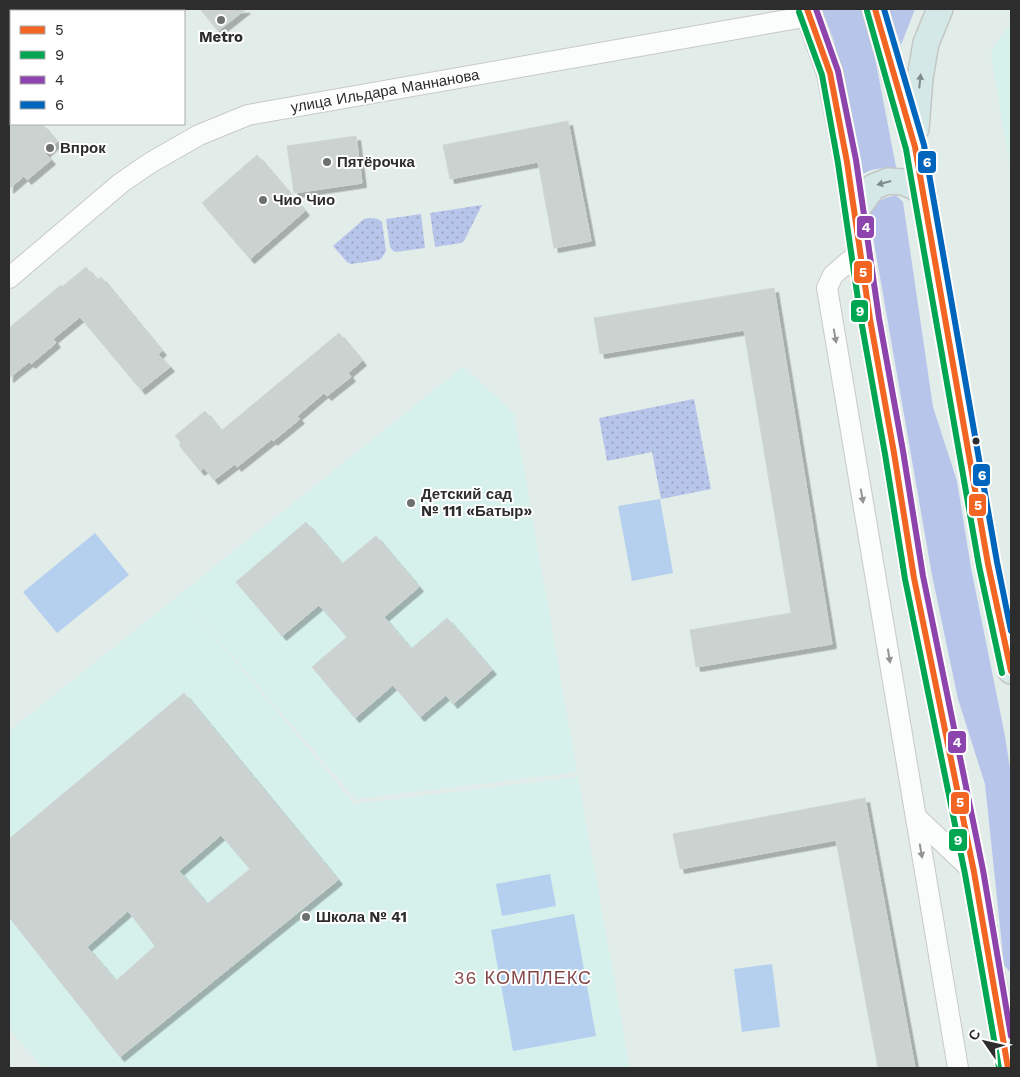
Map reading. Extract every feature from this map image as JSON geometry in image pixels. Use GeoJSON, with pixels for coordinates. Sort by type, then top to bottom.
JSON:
{"type":"FeatureCollection","features":[{"type":"Feature","properties":{"kind":"main road"},"geometry":{"type":"LineString","coordinates":[[875,9],[915,147],[988,564],[1011,671]]}},
{"type":"Feature","properties":{"kind":"main road"},"geometry":{"type":"LineString","coordinates":[[915,147],[920,78],[926,43],[940,9]]}},
{"type":"Feature","properties":{"kind":"main road"},"geometry":{"type":"LineString","coordinates":[[808,12],[830,73],[847,162],[870,319],[914,578],[974,872],[1008,1068]]}},
{"type":"Feature","properties":{"kind":"main road"},"geometry":{"type":"LineString","coordinates":[[854,213],[873,187],[888,181],[903,182],[915,187],[924,195]]}},
{"type":"Feature","properties":{"kind":"main road"},"geometry":{"type":"LineString","coordinates":[[989,958],[998,973],[1011,982]]}},
{"type":"Feature","properties":{"kind":"street","name":"улица Ильдара Маннанова"},"geometry":{"type":"LineString","coordinates":[[9,278],[121,183],[150,163],[199,135],[248,115],[808,12]]}},
{"type":"Feature","properties":{"kind":"street"},"geometry":{"type":"LineString","coordinates":[[860,252],[833,275],[827,288],[958,1068]]}},
{"type":"Feature","properties":{"kind":"street"},"geometry":{"type":"LineString","coordinates":[[916,817],[974,872]]}},
{"type":"Feature","properties":{"kind":"shaded area"},"geometry":{"type":"Polygon","coordinates":[[[822,9],[863,9],[873,48],[897,172],[880,168],[855,178],[845,90],[834,41],[822,9]]]}},
{"type":"Feature","properties":{"kind":"shaded area"},"geometry":{"type":"Polygon","coordinates":[[[888,9],[915,9],[901,45],[888,9]]]}},
{"type":"Feature","properties":{"kind":"shaded area"},"geometry":{"type":"Polygon","coordinates":[[[1011,24],[1011,175],[991,55],[993,47],[1011,24]]]}},
{"type":"Feature","properties":{"kind":"shaded area"},"geometry":{"type":"Polygon","coordinates":[[[896,195],[903,202],[933,407],[957,481],[971,568],[1005,736],[1011,775],[1011,971],[1004,965],[985,784],[958,699],[932,575],[869,214],[880,201],[896,195]]]}},
{"type":"Feature","properties":{"kind":"shaded area"},"geometry":{"type":"Polygon","coordinates":[[[482,205],[464,241],[435,247],[430,213],[482,205]]]}},
{"type":"Feature","properties":{"kind":"shaded area"},"geometry":{"type":"Polygon","coordinates":[[[421,214],[425,248],[393,251],[390,247],[386,219],[421,214]]]}},
{"type":"Feature","properties":{"kind":"shaded area"},"geometry":{"type":"Polygon","coordinates":[[[364,219],[378,219],[382,222],[386,251],[379,260],[351,264],[333,246],[364,219]]]}},
{"type":"Feature","properties":{"kind":"shaded area","name":"Школа № 41"},"geometry":{"type":"Polygon","coordinates":[[[463,367],[514,413],[577,772],[356,799],[181,597],[354,804],[578,777],[630,1068],[43,1068],[9,1029],[9,731],[463,367]]]}},
{"type":"Feature","properties":{"kind":"shaded area"},"geometry":{"type":"Polygon","coordinates":[[[694,399],[711,489],[661,499],[652,452],[607,461],[599,418],[694,399]]]}},
{"type":"Feature","properties":{"kind":"shaded area"},"geometry":{"type":"Polygon","coordinates":[[[660,499],[673,573],[632,581],[618,506],[660,499]]]}},
{"type":"Feature","properties":{"kind":"shaded area"},"geometry":{"type":"Polygon","coordinates":[[[95,533],[129,575],[57,633],[23,592],[95,533]]]}},
{"type":"Feature","properties":{"kind":"shaded area"},"geometry":{"type":"Polygon","coordinates":[[[550,874],[556,906],[502,916],[496,884],[550,874]]]}},
{"type":"Feature","properties":{"kind":"shaded area"},"geometry":{"type":"Polygon","coordinates":[[[574,914],[596,1036],[513,1051],[491,930],[574,914]]]}},
{"type":"Feature","properties":{"kind":"shaded area"},"geometry":{"type":"Polygon","coordinates":[[[772,964],[780,1027],[742,1032],[734,969],[772,964]]]}},
{"type":"Feature","properties":{"kind":"building","name":"Metro"},"geometry":{"type":"Polygon","coordinates":[[[200,9],[246,9],[218,31],[200,9]]]}},
{"type":"Feature","properties":{"kind":"building"},"geometry":{"type":"Polygon","coordinates":[[[568,121],[591,241],[554,248],[538,162],[450,179],[443,145],[568,121]]]}},
{"type":"Feature","properties":{"kind":"building"},"geometry":{"type":"Polygon","coordinates":[[[9,124],[43,125],[57,142],[45,153],[51,160],[27,180],[24,176],[9,189],[9,124]]]}},
{"type":"Feature","properties":{"kind":"building"},"geometry":{"type":"Polygon","coordinates":[[[356,136],[362,183],[294,193],[287,146],[356,136]]]}},
{"type":"Feature","properties":{"kind":"building"},"geometry":{"type":"Polygon","coordinates":[[[257,155],[305,211],[250,259],[202,203],[257,155]]]}},
{"type":"Feature","properties":{"kind":"building"},"geometry":{"type":"Polygon","coordinates":[[[86,267],[97,280],[101,277],[162,351],[158,354],[170,367],[141,390],[80,317],[53,339],[56,343],[31,364],[29,362],[9,378],[9,328],[86,267]]]}},
{"type":"Feature","properties":{"kind":"building"},"geometry":{"type":"Polygon","coordinates":[[[774,288],[832,644],[696,667],[690,630],[791,613],[744,330],[600,354],[594,318],[774,288]]]}},
{"type":"Feature","properties":{"kind":"building"},"geometry":{"type":"Polygon","coordinates":[[[339,333],[362,361],[348,373],[351,377],[327,396],[324,393],[297,416],[300,419],[237,467],[235,464],[214,480],[204,468],[200,471],[179,445],[181,442],[175,436],[205,411],[221,431],[339,333]]]}},
{"type":"Feature","properties":{"kind":"building"},"geometry":{"type":"Polygon","coordinates":[[[306,522],[342,564],[376,536],[419,587],[384,617],[411,649],[447,618],[492,670],[453,704],[446,695],[420,717],[393,685],[355,718],[312,667],[347,637],[319,605],[282,636],[236,582],[306,522]]]}},
{"type":"Feature","properties":{"kind":"building"},"geometry":{"type":"Polygon","coordinates":[[[184,693],[338,880],[120,1057],[9,917],[9,839],[184,693]],[[221,835],[179,871],[207,904],[250,869],[221,835]],[[128,911],[87,947],[116,981],[155,946],[128,911]]]}},
{"type":"Feature","properties":{"kind":"building"},"geometry":{"type":"Polygon","coordinates":[[[865,798],[915,1068],[878,1068],[836,840],[680,869],[673,834],[865,798]]]}},
{"type":"Feature","properties":{"kind":"transit line","name":"5"},"geometry":{"type":"LineString","coordinates":[[807,9],[830,73],[847,162],[870,319],[914,578],[974,872],[1008,1068]]}},
{"type":"Feature","properties":{"kind":"transit line","name":"4"},"geometry":{"type":"LineString","coordinates":[[816,9],[838,71],[856,160],[879,318],[923,576],[983,870],[1011,1036]]}},
{"type":"Feature","properties":{"kind":"transit line","name":"5"},"geometry":{"type":"LineString","coordinates":[[875,9],[915,147],[988,564],[1011,671]]}},
{"type":"Feature","properties":{"kind":"transit line","name":"6"},"geometry":{"type":"LineString","coordinates":[[884,9],[924,145],[997,562],[1011,631]]}},
{"type":"Feature","properties":{"kind":"transit line","name":"9"},"geometry":{"type":"LineString","coordinates":[[867,11],[906,149],[979,566],[1002,673]]}},
{"type":"Feature","properties":{"kind":"transit line","name":"9"},"geometry":{"type":"LineString","coordinates":[[799,12],[822,75],[905,579],[965,874],[999,1068]]}},
{"type":"Feature","properties":{"kind":"place","name":"Metro"},"geometry":{"type":"Point","coordinates":[221,20]}},
{"type":"Feature","properties":{"kind":"place","name":"Впрок"},"geometry":{"type":"Point","coordinates":[50,148]}},
{"type":"Feature","properties":{"kind":"place","name":"Пятёрочка"},"geometry":{"type":"Point","coordinates":[327,162]}},
{"type":"Feature","properties":{"kind":"place","name":"Чио Чио"},"geometry":{"type":"Point","coordinates":[263,200]}},
{"type":"Feature","properties":{"kind":"place","name":"Детский сад № 111 «Батыр»"},"geometry":{"type":"Point","coordinates":[411,503]}},
{"type":"Feature","properties":{"kind":"place","name":"Школа № 41"},"geometry":{"type":"Point","coordinates":[306,917]}},
{"type":"Feature","properties":{"kind":"district","name":"36 КОМПЛЕКС"},"geometry":{"type":"Point","coordinates":[523,977]}}]}
